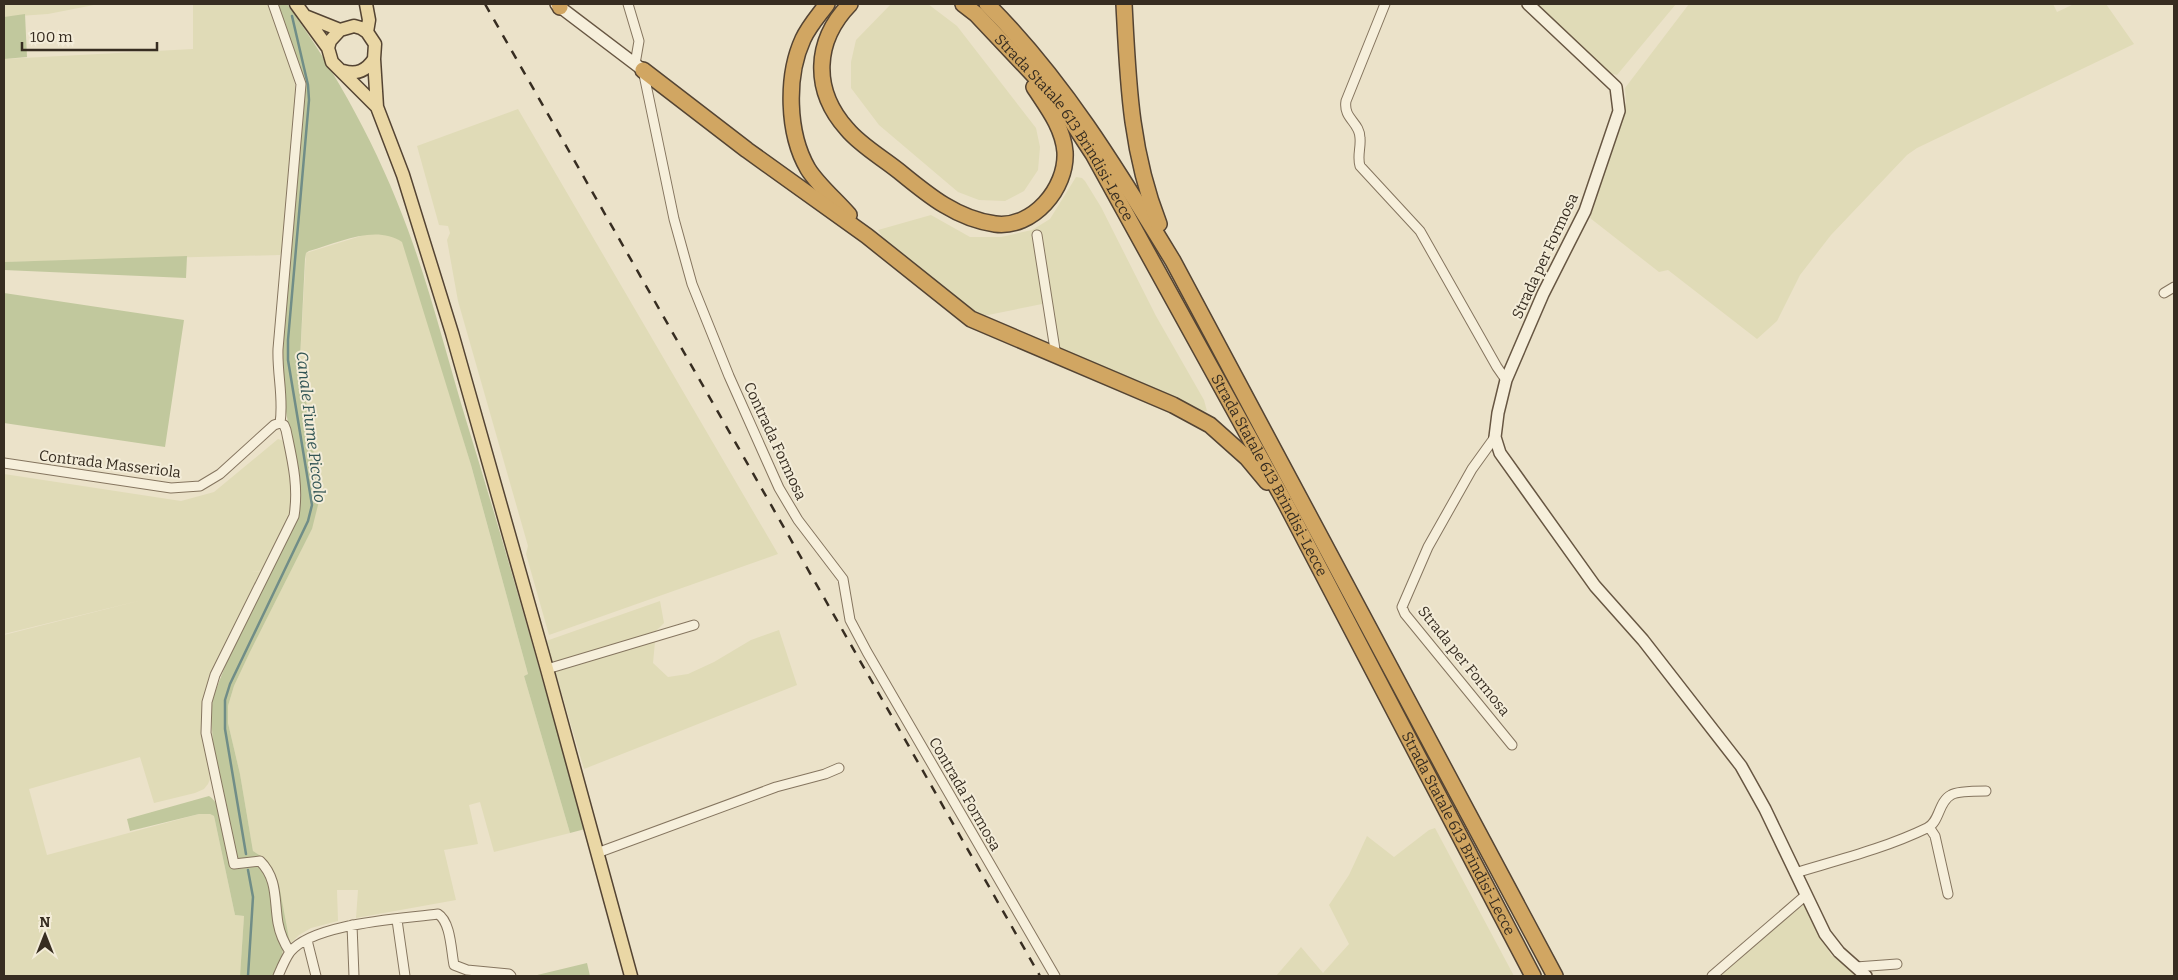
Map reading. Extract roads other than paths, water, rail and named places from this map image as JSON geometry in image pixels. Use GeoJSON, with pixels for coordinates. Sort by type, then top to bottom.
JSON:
{"type":"FeatureCollection","features":[{"type":"Feature","properties":{"kind":"highway"},"geometry":{"type":"LineString","coordinates":[[828,4],[803,39],[793,78],[790,105],[800,150],[809,170],[867,236]]}},
{"type":"Feature","properties":{"kind":"highway"},"geometry":{"type":"LineString","coordinates":[[850,4],[830,31],[824,46],[821,65],[823,82],[826,97],[833,111],[848,130],[934,199],[966,217],[996,225],[1022,221],[1048,203],[1062,173],[1065,152],[1055,118],[1011,53]]}},
{"type":"Feature","properties":{"kind":"highway","name":"Strada Statale 613 Brindisi-Lecce"},"geometry":{"type":"LineString","coordinates":[[963,4],[976,14],[1059,102],[1093,154],[1286,504],[1533,976]]}},
{"type":"Feature","properties":{"kind":"highway","name":"Strada Statale 613 Brindisi-Lecce"},"geometry":{"type":"LineString","coordinates":[[987,4],[1016,33],[1061,88],[1105,151],[1173,260],[1555,976]]}},
{"type":"Feature","properties":{"kind":"highway"},"geometry":{"type":"LineString","coordinates":[[1124,4],[1129,105],[1138,157],[1152,206],[1173,260]]}},
{"type":"Feature","properties":{"kind":"highway"},"geometry":{"type":"LineString","coordinates":[[639,67],[747,150],[867,236],[971,319],[1172,405],[1210,425],[1246,458],[1286,504]]}},
{"type":"Feature","properties":{"kind":"main road"},"geometry":{"type":"LineString","coordinates":[[296,4],[328,48],[332,62],[377,107]]}},
{"type":"Feature","properties":{"kind":"main road"},"geometry":{"type":"LineString","coordinates":[[366,4],[369,20],[367,32]]}},
{"type":"Feature","properties":{"kind":"main road"},"geometry":{"type":"LineString","coordinates":[[305,16],[340,30]]}},
{"type":"Feature","properties":{"kind":"main road"},"geometry":{"type":"LineString","coordinates":[[328,48],[330,41],[340,30],[354,26],[367,32],[375,44],[377,107],[426,245],[548,669],[631,976]]}},
{"type":"Feature","properties":{"kind":"main road"},"geometry":{"type":"LineString","coordinates":[[343,71],[358,72],[370,65],[374,59]]}},
{"type":"Feature","properties":{"kind":"street"},"geometry":{"type":"LineString","coordinates":[[273,4],[301,84],[278,349],[282,409],[280,423],[284,425],[286,430],[294,468],[296,488],[294,516],[215,675],[207,702],[206,733],[234,864],[253,860],[260,861],[268,869],[275,887],[278,924],[284,943],[290,952]]}},
{"type":"Feature","properties":{"kind":"street","name":"Contrada Formosa"},"geometry":{"type":"LineString","coordinates":[[628,4],[639,41],[639,67],[674,219],[692,284],[729,376],[779,488],[798,520],[843,579],[850,620],[867,652],[1055,976]]}},
{"type":"Feature","properties":{"kind":"street"},"geometry":{"type":"LineString","coordinates":[[1385,4],[1346,101],[1347,115],[1359,132],[1361,139],[1358,153],[1360,166],[1420,232],[1506,380]]}},
{"type":"Feature","properties":{"kind":"street","name":"Strada per Formosa"},"geometry":{"type":"LineString","coordinates":[[1528,4],[1616,87],[1619,111],[1585,211],[1543,294],[1506,380],[1498,413],[1495,437],[1500,454],[1595,586],[1643,640],[1741,766],[1765,809],[1825,934],[1839,952],[1866,976]]}},
{"type":"Feature","properties":{"kind":"street"},"geometry":{"type":"LineString","coordinates":[[558,5],[639,67]]}},
{"type":"Feature","properties":{"kind":"street"},"geometry":{"type":"LineString","coordinates":[[1037,235],[1056,356]]}},
{"type":"Feature","properties":{"kind":"street"},"geometry":{"type":"LineString","coordinates":[[2164,292],[2174,287]]}},
{"type":"Feature","properties":{"kind":"street","name":"Contrada Masseriola"},"geometry":{"type":"LineString","coordinates":[[4,464],[171,488],[200,486],[220,474],[274,425],[280,423]]}},
{"type":"Feature","properties":{"kind":"street","name":"Strada per Formosa"},"geometry":{"type":"LineString","coordinates":[[1495,437],[1472,469],[1428,547],[1402,607],[1405,614],[1512,745]]}},
{"type":"Feature","properties":{"kind":"street"},"geometry":{"type":"LineString","coordinates":[[548,669],[694,625]]}},
{"type":"Feature","properties":{"kind":"street"},"geometry":{"type":"LineString","coordinates":[[597,853],[768,790],[840,768]]}},
{"type":"Feature","properties":{"kind":"street"},"geometry":{"type":"LineString","coordinates":[[1795,873],[1866,851],[1929,827],[1936,818],[1942,803],[1952,794],[1986,791]]}},
{"type":"Feature","properties":{"kind":"street"},"geometry":{"type":"LineString","coordinates":[[1929,827],[1935,836],[1948,894]]}},
{"type":"Feature","properties":{"kind":"street"},"geometry":{"type":"LineString","coordinates":[[1712,976],[1806,895]]}},
{"type":"Feature","properties":{"kind":"street"},"geometry":{"type":"LineString","coordinates":[[278,976],[290,952],[299,944],[333,928],[438,914],[442,917],[446,926],[454,965],[467,970],[509,974],[511,976]]}},
{"type":"Feature","properties":{"kind":"street"},"geometry":{"type":"LineString","coordinates":[[397,920],[404,973]]}},
{"type":"Feature","properties":{"kind":"street"},"geometry":{"type":"LineString","coordinates":[[352,925],[354,976]]}},
{"type":"Feature","properties":{"kind":"street"},"geometry":{"type":"LineString","coordinates":[[307,940],[316,976]]}},
{"type":"Feature","properties":{"kind":"street"},"geometry":{"type":"LineString","coordinates":[[1856,967],[1897,964]]}},
{"type":"Feature","properties":{"kind":"waterway","name":"Canale Fiume Piccolo"},"geometry":{"type":"LineString","coordinates":[[246,854],[225,729],[225,700],[230,684],[308,521],[312,505],[288,360],[288,340],[309,100],[308,85],[292,16]]}},
{"type":"Feature","properties":{"kind":"waterway","name":"Canale Fiume Piccolo"},"geometry":{"type":"LineString","coordinates":[[248,870],[253,897],[248,976]]}},
{"type":"Feature","properties":{"kind":"railway"},"geometry":{"type":"LineString","coordinates":[[485,4],[1040,976]]}}]}
